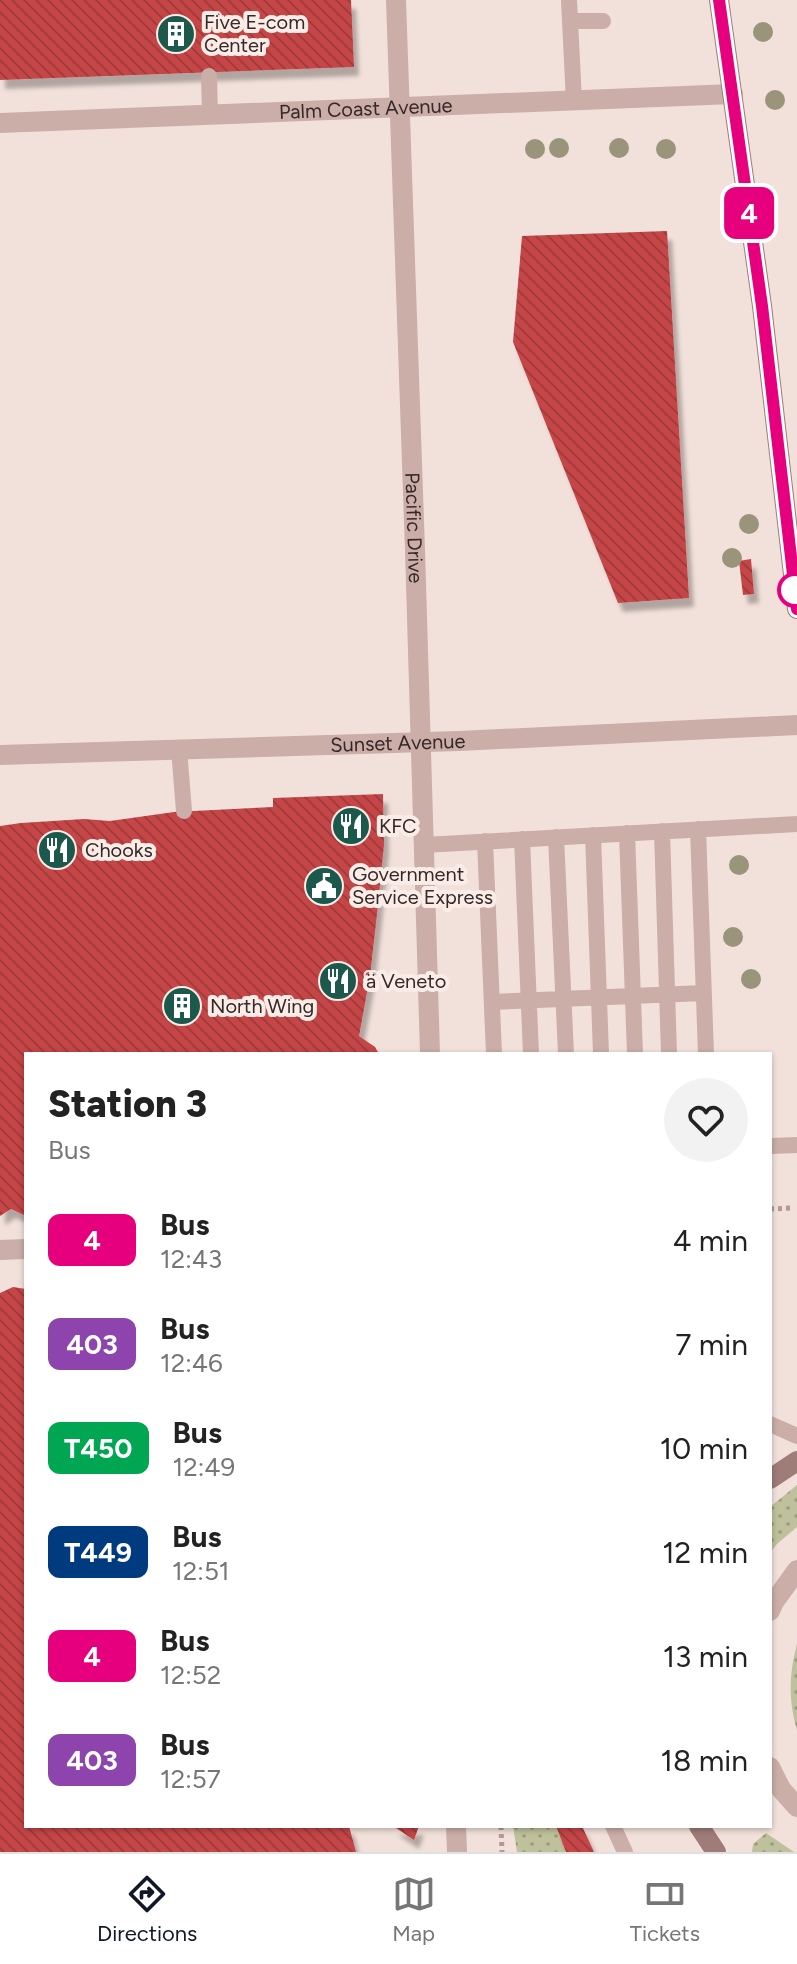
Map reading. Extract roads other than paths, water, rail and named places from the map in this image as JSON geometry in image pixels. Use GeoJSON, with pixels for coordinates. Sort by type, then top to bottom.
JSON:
{"type":"FeatureCollection","features":[{"type":"Feature","properties":{"kind":"street","name":"Pacific Drive"},"geometry":{"type":"LineString","coordinates":[[396,0],[430,1052]]}},
{"type":"Feature","properties":{"kind":"street"},"geometry":{"type":"LineString","coordinates":[[719,0],[762,306],[797,609]]}},
{"type":"Feature","properties":{"kind":"street","name":"Palm Coast Avenue"},"geometry":{"type":"LineString","coordinates":[[0,123],[733,94]]}},
{"type":"Feature","properties":{"kind":"street","name":"Sunset Avenue"},"geometry":{"type":"LineString","coordinates":[[0,755],[797,725]]}},
{"type":"Feature","properties":{"kind":"street"},"geometry":{"type":"LineString","coordinates":[[0,1250],[24,1249]]}},
{"type":"Feature","properties":{"kind":"street"},"geometry":{"type":"LineString","coordinates":[[772,1478],[797,1461]]}},
{"type":"Feature","properties":{"kind":"street"},"geometry":{"type":"LineString","coordinates":[[772,1606],[797,1570]]}},
{"type":"Feature","properties":{"kind":"street"},"geometry":{"type":"LineString","coordinates":[[772,1771],[781,1789],[797,1807]]}},
{"type":"Feature","properties":{"kind":"street"},"geometry":{"type":"LineString","coordinates":[[456,1828],[457,1852]]}},
{"type":"Feature","properties":{"kind":"street"},"geometry":{"type":"LineString","coordinates":[[700,1828],[716,1852]]}},
{"type":"Feature","properties":{"kind":"lane"},"geometry":{"type":"LineString","coordinates":[[569,0],[574,101]]}},
{"type":"Feature","properties":{"kind":"lane"},"geometry":{"type":"LineString","coordinates":[[570,21],[603,21]]}},
{"type":"Feature","properties":{"kind":"lane"},"geometry":{"type":"LineString","coordinates":[[209,76],[210,115]]}},
{"type":"Feature","properties":{"kind":"lane"},"geometry":{"type":"LineString","coordinates":[[179,749],[184,811]]}},
{"type":"Feature","properties":{"kind":"lane"},"geometry":{"type":"LineString","coordinates":[[424,845],[797,824]]}},
{"type":"Feature","properties":{"kind":"lane"},"geometry":{"type":"LineString","coordinates":[[698,829],[706,1052]]}},
{"type":"Feature","properties":{"kind":"lane"},"geometry":{"type":"LineString","coordinates":[[662,831],[669,1052]]}},
{"type":"Feature","properties":{"kind":"lane"},"geometry":{"type":"LineString","coordinates":[[627,833],[635,1052]]}},
{"type":"Feature","properties":{"kind":"lane"},"geometry":{"type":"LineString","coordinates":[[593,835],[601,1052]]}},
{"type":"Feature","properties":{"kind":"lane"},"geometry":{"type":"LineString","coordinates":[[556,837],[566,1052]]}},
{"type":"Feature","properties":{"kind":"lane"},"geometry":{"type":"LineString","coordinates":[[522,839],[531,1052]]}},
{"type":"Feature","properties":{"kind":"lane"},"geometry":{"type":"LineString","coordinates":[[485,841],[494,1052]]}},
{"type":"Feature","properties":{"kind":"lane"},"geometry":{"type":"LineString","coordinates":[[492,1002],[703,993]]}},
{"type":"Feature","properties":{"kind":"lane"},"geometry":{"type":"LineString","coordinates":[[772,1146],[797,1145]]}},
{"type":"Feature","properties":{"kind":"lane"},"geometry":{"type":"LineString","coordinates":[[772,1425],[797,1436]]}},
{"type":"Feature","properties":{"kind":"lane"},"geometry":{"type":"LineString","coordinates":[[614,1828],[625,1852]]}},
{"type":"Feature","properties":{"kind":"place","name":"Five E-com Center"},"geometry":{"type":"Point","coordinates":[176,34]}},
{"type":"Feature","properties":{"kind":"place","name":"KFC"},"geometry":{"type":"Point","coordinates":[351,826]}},
{"type":"Feature","properties":{"kind":"place","name":"Chooks"},"geometry":{"type":"Point","coordinates":[57,850]}},
{"type":"Feature","properties":{"kind":"place","name":"Government Service Express"},"geometry":{"type":"Point","coordinates":[324,886]}},
{"type":"Feature","properties":{"kind":"place","name":"ä Veneto"},"geometry":{"type":"Point","coordinates":[338,981]}},
{"type":"Feature","properties":{"kind":"place","name":"North Wing"},"geometry":{"type":"Point","coordinates":[182,1006]}}]}
